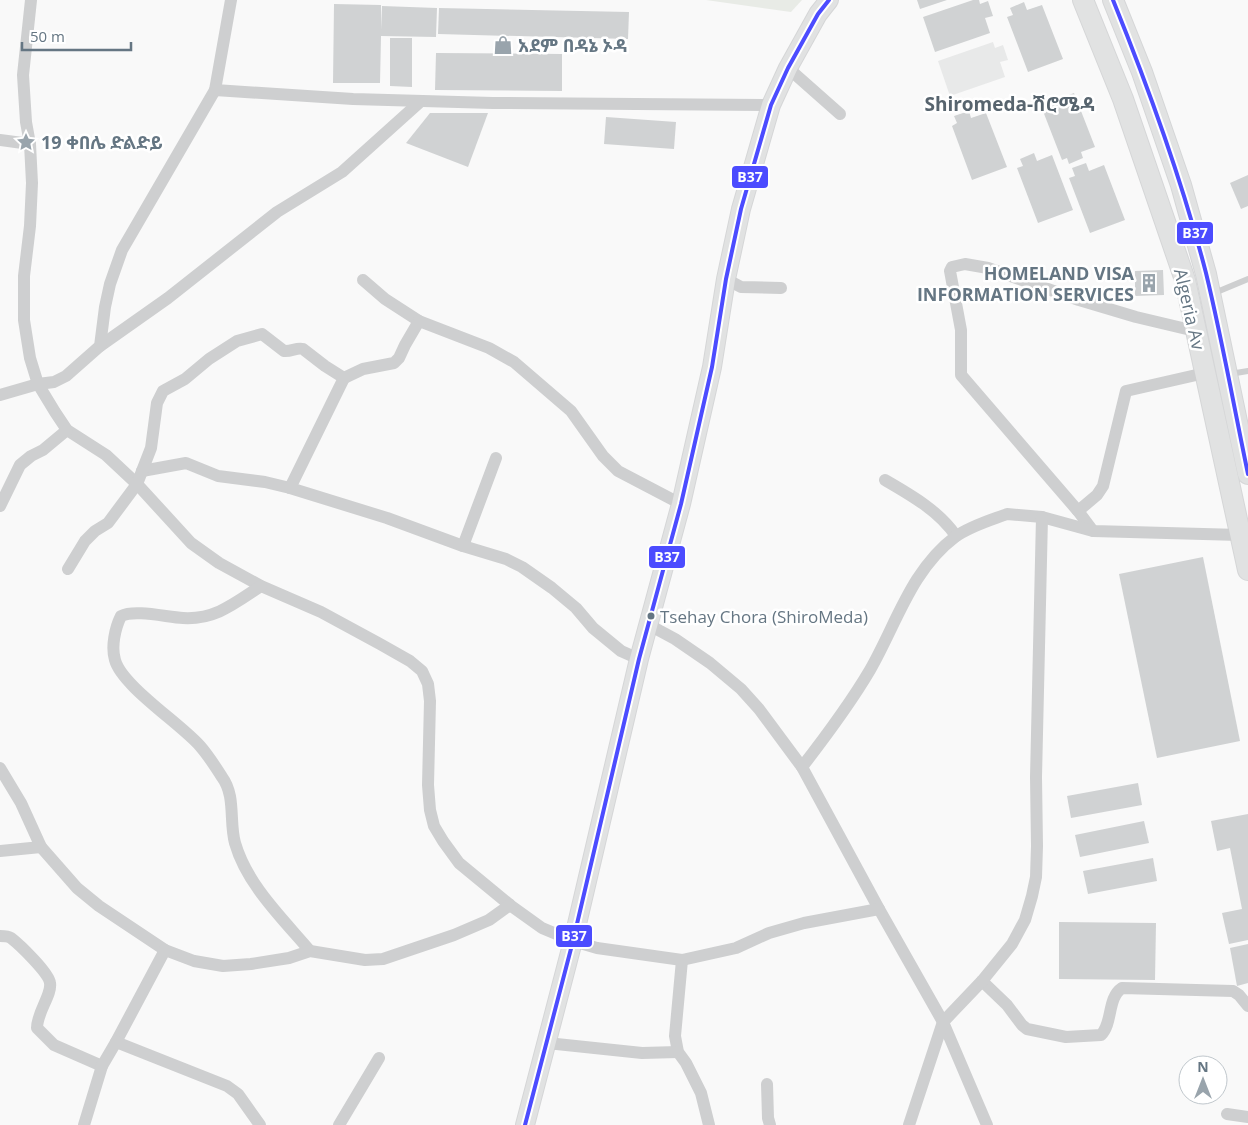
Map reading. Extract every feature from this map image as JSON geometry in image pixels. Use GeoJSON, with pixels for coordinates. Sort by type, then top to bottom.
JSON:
{"type":"FeatureCollection","features":[{"type":"Feature","properties":{"kind":"main road"},"geometry":{"type":"LineString","coordinates":[[525,1125],[573,941],[639,659],[681,504],[712,367],[726,279],[741,209],[771,105],[788,68],[818,14],[829,0]]}},
{"type":"Feature","properties":{"kind":"main road","name":"Algeria Av"},"geometry":{"type":"LineString","coordinates":[[1083,0],[1130,117],[1185,280],[1248,570]]}},
{"type":"Feature","properties":{"kind":"main road","name":"Algeria Av"},"geometry":{"type":"LineString","coordinates":[[1113,0],[1142,72],[1177,176],[1211,295],[1248,474]]}},
{"type":"Feature","properties":{"kind":"street"},"geometry":{"type":"LineString","coordinates":[[31,0],[23,75],[32,183],[23,300],[30,358],[38,384],[67,430],[106,455],[137,484],[191,543],[219,563],[261,586],[321,612],[410,661],[422,671],[428,684],[430,701],[428,785],[430,810],[434,826],[442,841],[459,863],[510,905],[542,928],[573,941],[597,948],[682,960],[736,948],[769,933],[804,923],[879,909]]}},
{"type":"Feature","properties":{"kind":"street"},"geometry":{"type":"LineString","coordinates":[[100,346],[110,284],[122,250],[215,90],[231,0]]}},
{"type":"Feature","properties":{"kind":"street"},"geometry":{"type":"LineString","coordinates":[[788,68],[840,114]]}},
{"type":"Feature","properties":{"kind":"street"},"geometry":{"type":"LineString","coordinates":[[215,90],[353,99],[421,101],[771,105]]}},
{"type":"Feature","properties":{"kind":"street"},"geometry":{"type":"LineString","coordinates":[[0,395],[38,384],[54,382],[66,376],[100,346],[168,298],[277,212],[342,172],[421,101]]}},
{"type":"Feature","properties":{"kind":"street"},"geometry":{"type":"LineString","coordinates":[[0,140],[30,144]]}},
{"type":"Feature","properties":{"kind":"street"},"geometry":{"type":"LineString","coordinates":[[1093,531],[961,375],[961,330],[950,271],[952,267],[964,264],[988,268],[1079,300],[1136,317],[1195,331]]}},
{"type":"Feature","properties":{"kind":"street"},"geometry":{"type":"LineString","coordinates":[[726,279],[741,287],[781,288]]}},
{"type":"Feature","properties":{"kind":"street"},"geometry":{"type":"LineString","coordinates":[[363,280],[385,299],[419,321],[489,348],[514,362],[571,411],[603,456],[618,471],[681,504]]}},
{"type":"Feature","properties":{"kind":"street"},"geometry":{"type":"LineString","coordinates":[[290,488],[344,378],[363,369],[394,363],[399,358],[419,321]]}},
{"type":"Feature","properties":{"kind":"street"},"geometry":{"type":"LineString","coordinates":[[68,569],[85,541],[95,531],[108,523],[137,484],[151,448],[157,403],[163,391],[185,379],[209,359],[237,341],[262,334],[284,351],[303,349],[344,378]]}},
{"type":"Feature","properties":{"kind":"street"},"geometry":{"type":"LineString","coordinates":[[1078,511],[1097,495],[1103,486],[1126,391],[1128,389],[1205,373]]}},
{"type":"Feature","properties":{"kind":"street"},"geometry":{"type":"LineString","coordinates":[[0,506],[20,465],[31,456],[43,450],[67,430]]}},
{"type":"Feature","properties":{"kind":"street"},"geometry":{"type":"LineString","coordinates":[[464,546],[496,458]]}},
{"type":"Feature","properties":{"kind":"street"},"geometry":{"type":"LineString","coordinates":[[142,470],[186,463],[218,476],[265,482],[290,488],[387,518],[506,559],[522,567],[552,588],[570,603],[593,628],[621,651],[639,659]]}},
{"type":"Feature","properties":{"kind":"street"},"geometry":{"type":"LineString","coordinates":[[885,480],[916,498],[942,519],[956,536]]}},
{"type":"Feature","properties":{"kind":"street"},"geometry":{"type":"LineString","coordinates":[[802,767],[832,728],[869,671],[907,595],[921,572],[956,536],[1007,514],[1042,516],[1093,531],[1240,535]]}},
{"type":"Feature","properties":{"kind":"street"},"geometry":{"type":"LineString","coordinates":[[909,1125],[943,1022],[982,981],[1012,944],[1025,920],[1036,877],[1042,516]]}},
{"type":"Feature","properties":{"kind":"street"},"geometry":{"type":"LineString","coordinates":[[261,586],[223,612],[204,617],[184,618],[129,612],[121,616],[117,624],[114,643],[115,660],[120,671],[138,690],[200,745],[224,780],[230,793],[235,842],[243,864],[278,914],[310,951]]}},
{"type":"Feature","properties":{"kind":"street"},"geometry":{"type":"LineString","coordinates":[[649,625],[675,639],[710,663],[741,689],[759,709],[802,767],[943,1022],[987,1125]]}},
{"type":"Feature","properties":{"kind":"street"},"geometry":{"type":"LineString","coordinates":[[0,768],[21,804],[41,847],[77,888],[99,906],[165,950],[194,961],[223,966],[252,964],[289,958],[310,951],[365,960],[383,959],[454,935],[489,920],[510,905]]}},
{"type":"Feature","properties":{"kind":"street"},"geometry":{"type":"LineString","coordinates":[[0,851],[41,847]]}},
{"type":"Feature","properties":{"kind":"street"},"geometry":{"type":"LineString","coordinates":[[0,936],[11,938],[46,972],[50,983],[49,992],[37,1019],[37,1028],[54,1045],[102,1066]]}},
{"type":"Feature","properties":{"kind":"street"},"geometry":{"type":"LineString","coordinates":[[84,1125],[102,1066],[165,950]]}},
{"type":"Feature","properties":{"kind":"street"},"geometry":{"type":"LineString","coordinates":[[682,960],[675,1036],[678,1052],[686,1063],[701,1093],[709,1125]]}},
{"type":"Feature","properties":{"kind":"street"},"geometry":{"type":"LineString","coordinates":[[982,981],[1007,1005],[1027,1029],[1066,1037],[1096,1037],[1101,1035],[1105,1031],[1116,992],[1122,988],[1233,991],[1248,1006]]}},
{"type":"Feature","properties":{"kind":"street"},"geometry":{"type":"LineString","coordinates":[[116,1042],[227,1086],[238,1094],[260,1125]]}},
{"type":"Feature","properties":{"kind":"street"},"geometry":{"type":"LineString","coordinates":[[547,1043],[642,1053],[678,1052]]}},
{"type":"Feature","properties":{"kind":"street"},"geometry":{"type":"LineString","coordinates":[[339,1125],[378,1058]]}},
{"type":"Feature","properties":{"kind":"street"},"geometry":{"type":"LineString","coordinates":[[767,1084],[770,1125]]}},
{"type":"Feature","properties":{"kind":"street"},"geometry":{"type":"LineString","coordinates":[[1227,1114],[1248,1117]]}},
{"type":"Feature","properties":{"kind":"lane"},"geometry":{"type":"LineString","coordinates":[[1211,295],[1248,279]]}},
{"type":"Feature","properties":{"kind":"lane"},"geometry":{"type":"LineString","coordinates":[[1227,375],[1248,371]]}},
{"type":"Feature","properties":{"kind":"shaded area"},"geometry":{"type":"Polygon","coordinates":[[[706,0],[802,0],[791,12],[706,0]]]}},
{"type":"Feature","properties":{"kind":"shaded area"},"geometry":{"type":"Polygon","coordinates":[[[993,42],[995,48],[1003,45],[1008,60],[1000,62],[1005,77],[950,96],[938,61],[993,42]]]}},
{"type":"Feature","properties":{"kind":"building"},"geometry":{"type":"Polygon","coordinates":[[[917,0],[947,0],[920,9],[917,0]]]}},
{"type":"Feature","properties":{"kind":"building"},"geometry":{"type":"Polygon","coordinates":[[[973,0],[979,0],[980,4],[988,1],[993,16],[985,18],[990,33],[935,52],[923,17],[973,0]]]}},
{"type":"Feature","properties":{"kind":"building"},"geometry":{"type":"Polygon","coordinates":[[[1024,2],[1027,10],[1042,5],[1063,59],[1028,72],[1007,17],[1013,15],[1010,8],[1024,2]]]}},
{"type":"Feature","properties":{"kind":"building"},"geometry":{"type":"Polygon","coordinates":[[[334,4],[381,5],[381,30],[382,6],[437,8],[436,37],[381,36],[380,83],[333,83],[334,4]]]}},
{"type":"Feature","properties":{"kind":"building"},"geometry":{"type":"Polygon","coordinates":[[[439,8],[629,12],[628,39],[438,34],[439,8]]]}},
{"type":"Feature","properties":{"kind":"building"},"geometry":{"type":"Polygon","coordinates":[[[390,38],[412,38],[412,87],[390,86],[390,38]]]}},
{"type":"Feature","properties":{"kind":"building"},"geometry":{"type":"Polygon","coordinates":[[[436,53],[562,54],[562,91],[435,90],[436,53]]]}},
{"type":"Feature","properties":{"kind":"building"},"geometry":{"type":"Polygon","coordinates":[[[1074,93],[1095,147],[1081,152],[1083,158],[1069,164],[1067,158],[1062,160],[1041,106],[1074,93]]]}},
{"type":"Feature","properties":{"kind":"building"},"geometry":{"type":"Polygon","coordinates":[[[969,111],[971,118],[986,113],[1007,167],[972,180],[952,126],[957,123],[954,116],[969,111]]]}},
{"type":"Feature","properties":{"kind":"building"},"geometry":{"type":"Polygon","coordinates":[[[430,113],[488,113],[468,167],[406,143],[430,113]]]}},
{"type":"Feature","properties":{"kind":"building"},"geometry":{"type":"Polygon","coordinates":[[[606,117],[676,122],[674,149],[604,144],[606,117]]]}},
{"type":"Feature","properties":{"kind":"building"},"geometry":{"type":"Polygon","coordinates":[[[1034,153],[1037,161],[1052,155],[1073,210],[1038,223],[1017,168],[1023,166],[1020,159],[1034,153]]]}},
{"type":"Feature","properties":{"kind":"building"},"geometry":{"type":"Polygon","coordinates":[[[1086,163],[1089,171],[1104,165],[1125,220],[1090,233],[1069,178],[1075,176],[1072,168],[1086,163]]]}},
{"type":"Feature","properties":{"kind":"building"},"geometry":{"type":"Polygon","coordinates":[[[1248,175],[1248,206],[1241,209],[1230,183],[1248,175]]]}},
{"type":"Feature","properties":{"kind":"building","name":"HOMELAND VISA INFORMATION SERVICES"},"geometry":{"type":"Polygon","coordinates":[[[1163,270],[1164,295],[1135,296],[1135,271],[1163,270]]]}},
{"type":"Feature","properties":{"kind":"building"},"geometry":{"type":"Polygon","coordinates":[[[1203,557],[1240,741],[1157,758],[1119,574],[1203,557]]]}},
{"type":"Feature","properties":{"kind":"building"},"geometry":{"type":"Polygon","coordinates":[[[1138,783],[1142,805],[1071,818],[1067,796],[1138,783]]]}},
{"type":"Feature","properties":{"kind":"building"},"geometry":{"type":"Polygon","coordinates":[[[1248,814],[1248,940],[1229,944],[1222,913],[1242,909],[1230,848],[1217,851],[1211,821],[1248,814]]]}},
{"type":"Feature","properties":{"kind":"building"},"geometry":{"type":"Polygon","coordinates":[[[1144,821],[1149,843],[1080,857],[1075,835],[1144,821]]]}},
{"type":"Feature","properties":{"kind":"building"},"geometry":{"type":"Polygon","coordinates":[[[1153,858],[1157,881],[1088,894],[1083,871],[1153,858]]]}},
{"type":"Feature","properties":{"kind":"building"},"geometry":{"type":"Polygon","coordinates":[[[1059,922],[1156,923],[1155,980],[1059,979],[1059,922]]]}},
{"type":"Feature","properties":{"kind":"building"},"geometry":{"type":"Polygon","coordinates":[[[1248,944],[1248,983],[1237,986],[1230,948],[1248,944]]]}},
{"type":"Feature","properties":{"kind":"transit line","name":"B37"},"geometry":{"type":"LineString","coordinates":[[525,1125],[573,941],[639,659],[681,504],[712,367],[726,279],[741,209],[771,105],[788,68],[818,14],[829,0]]}},
{"type":"Feature","properties":{"kind":"transit line","name":"B37"},"geometry":{"type":"LineString","coordinates":[[1113,0],[1164,135],[1197,238],[1217,323],[1248,474]]}},
{"type":"Feature","properties":{"kind":"place","name":"አደም በዳኔ ኦዳ"},"geometry":{"type":"Point","coordinates":[503,45]}},
{"type":"Feature","properties":{"kind":"place","name":"19 ቀበሌ ድልድይ"},"geometry":{"type":"Point","coordinates":[26,142]}},
{"type":"Feature","properties":{"kind":"place","name":"HOMELAND VISA INFORMATION SERVICES"},"geometry":{"type":"Point","coordinates":[1149,283]}},
{"type":"Feature","properties":{"kind":"place","name":"Tsehay Chora (ShiroMeda)"},"geometry":{"type":"Point","coordinates":[651,616]}},
{"type":"Feature","properties":{"kind":"district","name":"Shiromeda-ሽሮሜዳ"},"geometry":{"type":"Point","coordinates":[1010,104]}}]}
